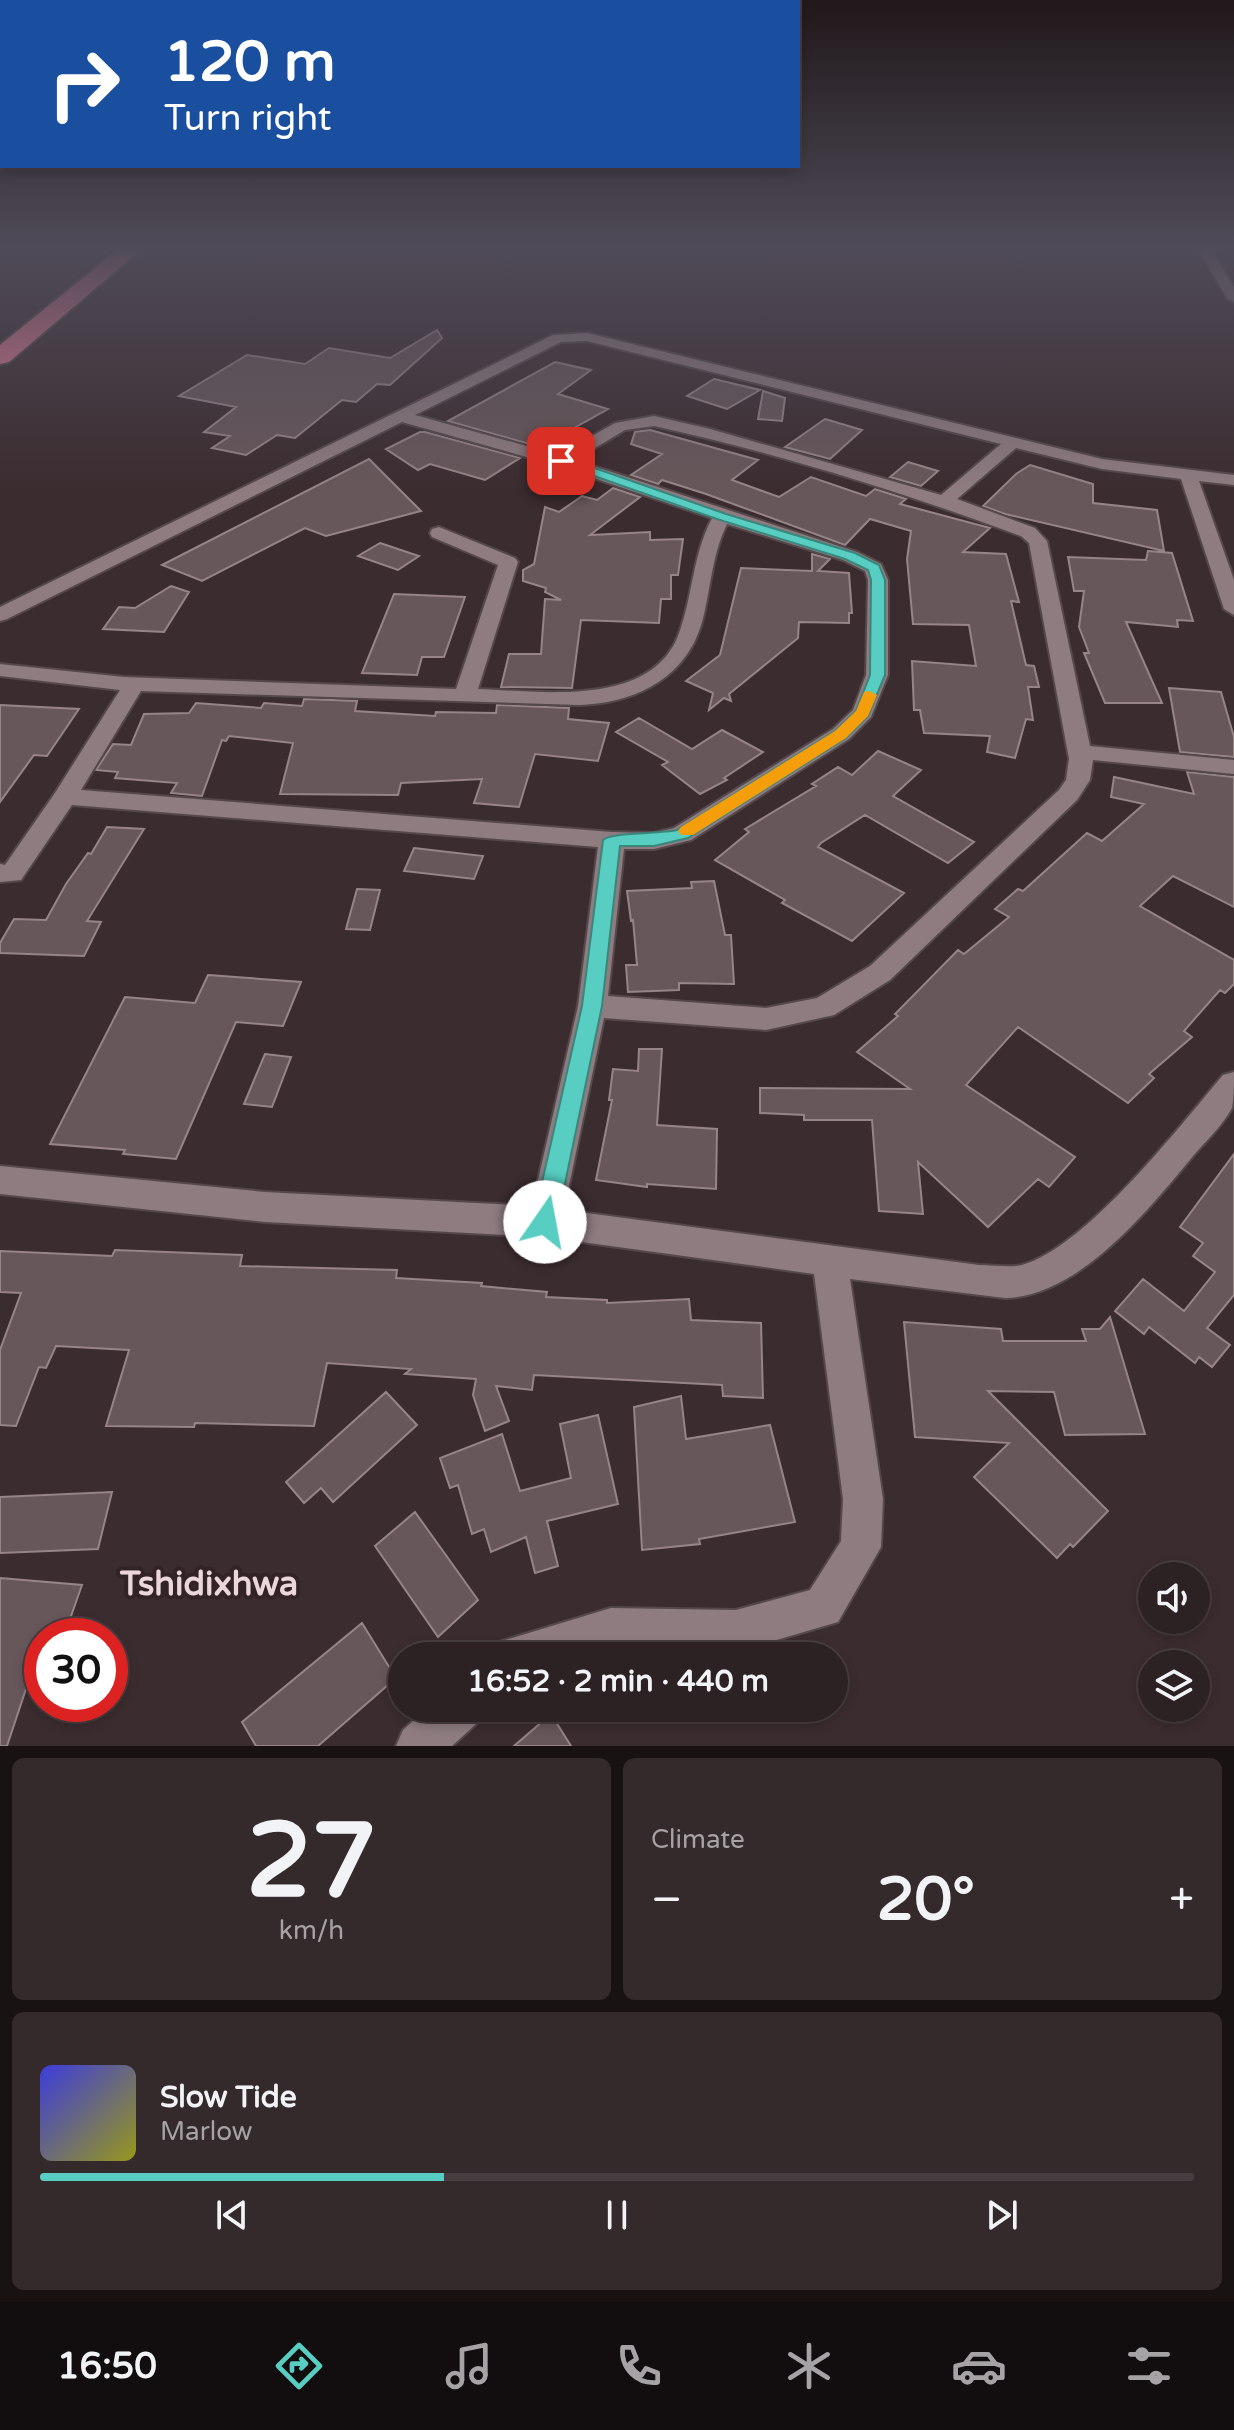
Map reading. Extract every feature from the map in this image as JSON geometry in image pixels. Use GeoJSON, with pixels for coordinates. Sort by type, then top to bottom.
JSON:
{"type":"FeatureCollection","features":[{"type":"Feature","properties":{"kind":"highway"},"geometry":{"type":"LineString","coordinates":[[0,357],[34,329]]}},
{"type":"Feature","properties":{"kind":"street"},"geometry":{"type":"LineString","coordinates":[[0,615],[551,340],[579,336],[1102,464],[1225,479],[1234,457]]}},
{"type":"Feature","properties":{"kind":"street"},"geometry":{"type":"LineString","coordinates":[[65,797],[654,841],[682,834],[841,734],[863,712],[877,675],[878,580],[874,568],[850,556],[561,461],[400,416]]}},
{"type":"Feature","properties":{"kind":"street"},"geometry":{"type":"LineString","coordinates":[[561,461],[621,426],[654,421],[704,432],[944,501],[1028,532],[1038,541],[1081,752],[1078,780],[1068,795],[880,973],[824,1007],[766,1019],[592,1006]]}},
{"type":"Feature","properties":{"kind":"street"},"geometry":{"type":"LineString","coordinates":[[944,501],[1012,443]]}},
{"type":"Feature","properties":{"kind":"street"},"geometry":{"type":"LineString","coordinates":[[1189,476],[1234,609]]}},
{"type":"Feature","properties":{"kind":"street"},"geometry":{"type":"LineString","coordinates":[[0,670],[52,679],[134,684],[465,696],[590,698],[616,693],[647,681],[679,654],[691,626],[703,557],[712,531],[722,516]]}},
{"type":"Feature","properties":{"kind":"street"},"geometry":{"type":"LineString","coordinates":[[439,533],[508,562],[465,696]]}},
{"type":"Feature","properties":{"kind":"street"},"geometry":{"type":"LineString","coordinates":[[4,880],[65,797],[134,684]]}},
{"type":"Feature","properties":{"kind":"street"},"geometry":{"type":"LineString","coordinates":[[1081,752],[1234,767]]}},
{"type":"Feature","properties":{"kind":"street"},"geometry":{"type":"LineString","coordinates":[[545,1222],[592,1006],[612,840]]}},
{"type":"Feature","properties":{"kind":"street"},"geometry":{"type":"LineString","coordinates":[[0,1180],[265,1207],[545,1222],[979,1281],[1022,1281],[1072,1258],[1139,1195],[1234,1084]]}},
{"type":"Feature","properties":{"kind":"street"},"geometry":{"type":"LineString","coordinates":[[566,1642],[611,1629],[736,1631],[823,1607],[861,1547],[863,1499],[830,1261]]}},
{"type":"Feature","properties":{"kind":"street"},"geometry":{"type":"LineString","coordinates":[[419,1746],[445,1722]]}},
{"type":"Feature","properties":{"kind":"building"},"geometry":{"type":"Polygon","coordinates":[[[437,330],[442,338],[390,385],[377,384],[356,402],[342,400],[295,438],[277,435],[246,455],[212,448],[230,436],[204,432],[236,407],[179,396],[247,355],[305,364],[329,348],[390,358],[437,330]]]}},
{"type":"Feature","properties":{"kind":"building"},"geometry":{"type":"Polygon","coordinates":[[[555,362],[591,370],[558,394],[608,409],[540,447],[448,421],[555,362]]]}},
{"type":"Feature","properties":{"kind":"building"},"geometry":{"type":"Polygon","coordinates":[[[714,379],[760,390],[727,409],[687,396],[714,379]]]}},
{"type":"Feature","properties":{"kind":"building"},"geometry":{"type":"Polygon","coordinates":[[[763,391],[785,398],[782,421],[758,419],[763,391]]]}},
{"type":"Feature","properties":{"kind":"building"},"geometry":{"type":"Polygon","coordinates":[[[825,419],[862,430],[830,459],[785,447],[825,419]]]}},
{"type":"Feature","properties":{"kind":"building"},"geometry":{"type":"Polygon","coordinates":[[[650,430],[758,460],[732,480],[779,497],[811,477],[866,496],[875,489],[906,499],[900,504],[990,528],[963,552],[1006,554],[1019,602],[1011,601],[1026,665],[1034,666],[1039,687],[1028,687],[1033,720],[1026,719],[1015,758],[987,752],[990,736],[924,733],[920,710],[914,710],[912,661],[976,666],[969,625],[913,624],[907,559],[911,531],[870,519],[845,545],[706,494],[662,480],[658,484],[631,475],[662,454],[631,444],[635,432],[650,430]]]}},
{"type":"Feature","properties":{"kind":"building"},"geometry":{"type":"Polygon","coordinates":[[[420,432],[520,458],[485,480],[430,464],[418,470],[386,449],[420,432]]]}},
{"type":"Feature","properties":{"kind":"building"},"geometry":{"type":"Polygon","coordinates":[[[369,459],[421,511],[326,536],[305,528],[202,581],[162,565],[369,459]]]}},
{"type":"Feature","properties":{"kind":"building"},"geometry":{"type":"Polygon","coordinates":[[[908,462],[938,471],[921,486],[890,477],[908,462]]]}},
{"type":"Feature","properties":{"kind":"building"},"geometry":{"type":"Polygon","coordinates":[[[1030,465],[1093,484],[1093,503],[1157,510],[1164,551],[1005,514],[983,506],[1016,474],[1030,465]]]}},
{"type":"Feature","properties":{"kind":"building"},"geometry":{"type":"Polygon","coordinates":[[[613,488],[640,497],[590,535],[650,532],[650,540],[683,539],[678,575],[671,575],[671,599],[661,599],[659,623],[581,620],[572,688],[501,687],[509,654],[541,654],[545,599],[561,600],[545,592],[546,588],[523,581],[523,570],[534,564],[545,507],[559,512],[582,496],[597,500],[613,488]]]}},
{"type":"Feature","properties":{"kind":"building"},"geometry":{"type":"Polygon","coordinates":[[[380,543],[419,556],[398,570],[358,556],[380,543]]]}},
{"type":"Feature","properties":{"kind":"building"},"geometry":{"type":"Polygon","coordinates":[[[1148,551],[1172,553],[1193,621],[1177,620],[1178,627],[1126,622],[1162,703],[1105,703],[1084,653],[1089,653],[1079,627],[1084,591],[1074,591],[1068,557],[1146,560],[1148,551]]]}},
{"type":"Feature","properties":{"kind":"building"},"geometry":{"type":"Polygon","coordinates":[[[812,554],[830,559],[818,571],[849,573],[852,613],[849,613],[849,623],[799,622],[798,638],[729,694],[731,701],[724,698],[709,710],[713,693],[686,681],[720,655],[741,568],[812,571],[812,554]]]}},
{"type":"Feature","properties":{"kind":"building"},"geometry":{"type":"Polygon","coordinates":[[[171,586],[189,592],[164,632],[103,629],[119,607],[135,608],[171,586]]]}},
{"type":"Feature","properties":{"kind":"building"},"geometry":{"type":"Polygon","coordinates":[[[394,594],[465,597],[444,657],[422,657],[417,675],[362,673],[394,594]]]}},
{"type":"Feature","properties":{"kind":"building"},"geometry":{"type":"Polygon","coordinates":[[[1169,688],[1221,692],[1234,737],[1234,757],[1180,752],[1169,688]]]}},
{"type":"Feature","properties":{"kind":"building"},"geometry":{"type":"Polygon","coordinates":[[[304,699],[357,701],[355,711],[435,716],[436,712],[496,713],[497,705],[569,708],[568,719],[609,723],[598,761],[535,754],[519,807],[474,803],[482,779],[401,783],[398,795],[280,794],[293,743],[229,736],[226,741],[222,740],[202,796],[171,793],[177,783],[115,778],[118,772],[96,770],[113,744],[131,745],[144,714],[189,713],[196,703],[261,708],[264,703],[302,706],[304,699]]]}},
{"type":"Feature","properties":{"kind":"building"},"geometry":{"type":"Polygon","coordinates":[[[0,705],[79,709],[47,756],[34,755],[0,802],[0,705]]]}},
{"type":"Feature","properties":{"kind":"building"},"geometry":{"type":"Polygon","coordinates":[[[639,718],[692,749],[722,730],[763,752],[724,778],[727,780],[700,794],[662,765],[668,762],[616,732],[639,718]]]}},
{"type":"Feature","properties":{"kind":"building"},"geometry":{"type":"Polygon","coordinates":[[[878,751],[921,770],[893,796],[974,842],[948,863],[865,815],[821,843],[818,847],[904,893],[852,941],[782,903],[785,900],[715,860],[749,832],[745,829],[816,786],[812,784],[838,767],[852,775],[878,751]]]}},
{"type":"Feature","properties":{"kind":"building"},"geometry":{"type":"Polygon","coordinates":[[[1187,772],[1234,777],[1234,907],[1173,876],[1140,906],[1234,960],[1234,984],[1225,993],[1220,990],[1184,1031],[1192,1037],[1149,1074],[1154,1078],[1128,1103],[1018,1027],[966,1085],[1075,1157],[1049,1187],[1038,1179],[988,1227],[918,1162],[923,1214],[879,1211],[872,1120],[804,1120],[804,1115],[760,1113],[760,1088],[910,1089],[857,1052],[898,1016],[895,1014],[958,950],[964,954],[1009,917],[995,909],[1018,889],[1023,891],[1087,833],[1102,841],[1144,804],[1111,797],[1114,777],[1194,794],[1187,772]]]}},
{"type":"Feature","properties":{"kind":"building"},"geometry":{"type":"Polygon","coordinates":[[[107,827],[144,829],[87,921],[101,922],[84,956],[0,953],[0,943],[14,919],[46,920],[66,884],[88,853],[91,854],[107,827]]]}},
{"type":"Feature","properties":{"kind":"building"},"geometry":{"type":"Polygon","coordinates":[[[414,848],[483,856],[474,879],[404,871],[414,848]]]}},
{"type":"Feature","properties":{"kind":"building"},"geometry":{"type":"Polygon","coordinates":[[[714,881],[725,935],[731,935],[734,984],[679,983],[679,990],[628,992],[626,965],[637,965],[627,891],[692,888],[691,882],[714,881]]]}},
{"type":"Feature","properties":{"kind":"building"},"geometry":{"type":"Polygon","coordinates":[[[357,889],[380,890],[370,930],[346,929],[357,889]]]}},
{"type":"Feature","properties":{"kind":"building"},"geometry":{"type":"Polygon","coordinates":[[[208,975],[301,982],[283,1026],[236,1022],[176,1159],[123,1154],[125,1150],[50,1144],[125,997],[195,1003],[208,975]]]}},
{"type":"Feature","properties":{"kind":"building"},"geometry":{"type":"Polygon","coordinates":[[[639,1049],[662,1049],[657,1125],[717,1129],[716,1189],[647,1184],[647,1187],[596,1180],[612,1100],[609,1100],[613,1069],[638,1071],[639,1049]]]}},
{"type":"Feature","properties":{"kind":"building"},"geometry":{"type":"Polygon","coordinates":[[[265,1054],[291,1057],[272,1107],[244,1104],[265,1054]]]}},
{"type":"Feature","properties":{"kind":"building"},"geometry":{"type":"Polygon","coordinates":[[[1234,1154],[1234,1295],[1207,1328],[1230,1345],[1212,1367],[1199,1357],[1195,1363],[1149,1327],[1144,1334],[1115,1311],[1143,1279],[1184,1311],[1215,1272],[1193,1256],[1203,1243],[1180,1227],[1234,1154]]]}},
{"type":"Feature","properties":{"kind":"building"},"geometry":{"type":"Polygon","coordinates":[[[115,1250],[242,1255],[240,1266],[397,1270],[396,1278],[482,1283],[481,1286],[547,1292],[546,1297],[607,1300],[607,1303],[689,1299],[691,1320],[761,1323],[763,1398],[723,1396],[722,1385],[534,1375],[532,1390],[496,1386],[509,1421],[485,1431],[473,1395],[476,1379],[405,1374],[411,1369],[327,1363],[314,1426],[195,1423],[194,1427],[106,1426],[129,1350],[56,1346],[46,1368],[39,1367],[16,1426],[0,1425],[0,1350],[21,1293],[0,1292],[0,1251],[112,1256],[115,1250]]]}},
{"type":"Feature","properties":{"kind":"building"},"geometry":{"type":"Polygon","coordinates":[[[1110,1317],[1145,1434],[1065,1435],[1054,1392],[988,1391],[1108,1511],[1073,1547],[1070,1544],[1057,1558],[974,1477],[1009,1443],[915,1437],[904,1322],[1001,1329],[1003,1341],[1086,1341],[1082,1329],[1100,1329],[1110,1317]]]}},
{"type":"Feature","properties":{"kind":"building"},"geometry":{"type":"Polygon","coordinates":[[[386,1392],[417,1425],[333,1502],[321,1488],[304,1503],[286,1482],[386,1392]]]}},
{"type":"Feature","properties":{"kind":"building"},"geometry":{"type":"Polygon","coordinates":[[[681,1396],[686,1439],[770,1425],[795,1522],[699,1539],[700,1544],[642,1550],[634,1407],[681,1396]]]}},
{"type":"Feature","properties":{"kind":"building"},"geometry":{"type":"Polygon","coordinates":[[[598,1415],[618,1504],[547,1521],[558,1566],[535,1573],[526,1537],[491,1552],[484,1529],[472,1534],[458,1485],[450,1488],[440,1458],[502,1434],[520,1491],[571,1478],[560,1424],[598,1415]]]}},
{"type":"Feature","properties":{"kind":"building"},"geometry":{"type":"Polygon","coordinates":[[[112,1492],[98,1549],[0,1553],[0,1497],[112,1492]]]}},
{"type":"Feature","properties":{"kind":"building"},"geometry":{"type":"Polygon","coordinates":[[[415,1512],[478,1600],[438,1637],[375,1546],[415,1512]]]}},
{"type":"Feature","properties":{"kind":"building"},"geometry":{"type":"Polygon","coordinates":[[[0,1578],[82,1585],[70,1618],[24,1618],[24,1695],[7,1746],[0,1746],[0,1578]]]}},
{"type":"Feature","properties":{"kind":"building"},"geometry":{"type":"Polygon","coordinates":[[[362,1623],[388,1665],[388,1685],[318,1746],[256,1746],[242,1722],[362,1623]]]}},
{"type":"Feature","properties":{"kind":"building"},"geometry":{"type":"Polygon","coordinates":[[[542,1722],[556,1722],[571,1746],[514,1746],[542,1722]]]}},
{"type":"Feature","properties":{"kind":"slow traffic"},"geometry":{"type":"LineString","coordinates":[[687,831],[841,734],[863,712],[869,695]]}},
{"type":"Feature","properties":{"kind":"district","name":"Tshidixhwa"},"geometry":{"type":"Point","coordinates":[209,1583]}},
{"type":"Feature","properties":{"kind":"route"},"geometry":{"type":"LineString","coordinates":[[545,1222],[592,1006],[612,840],[654,841],[682,834],[841,734],[863,712],[877,675],[878,580],[874,568],[850,556],[561,461]]}}]}
